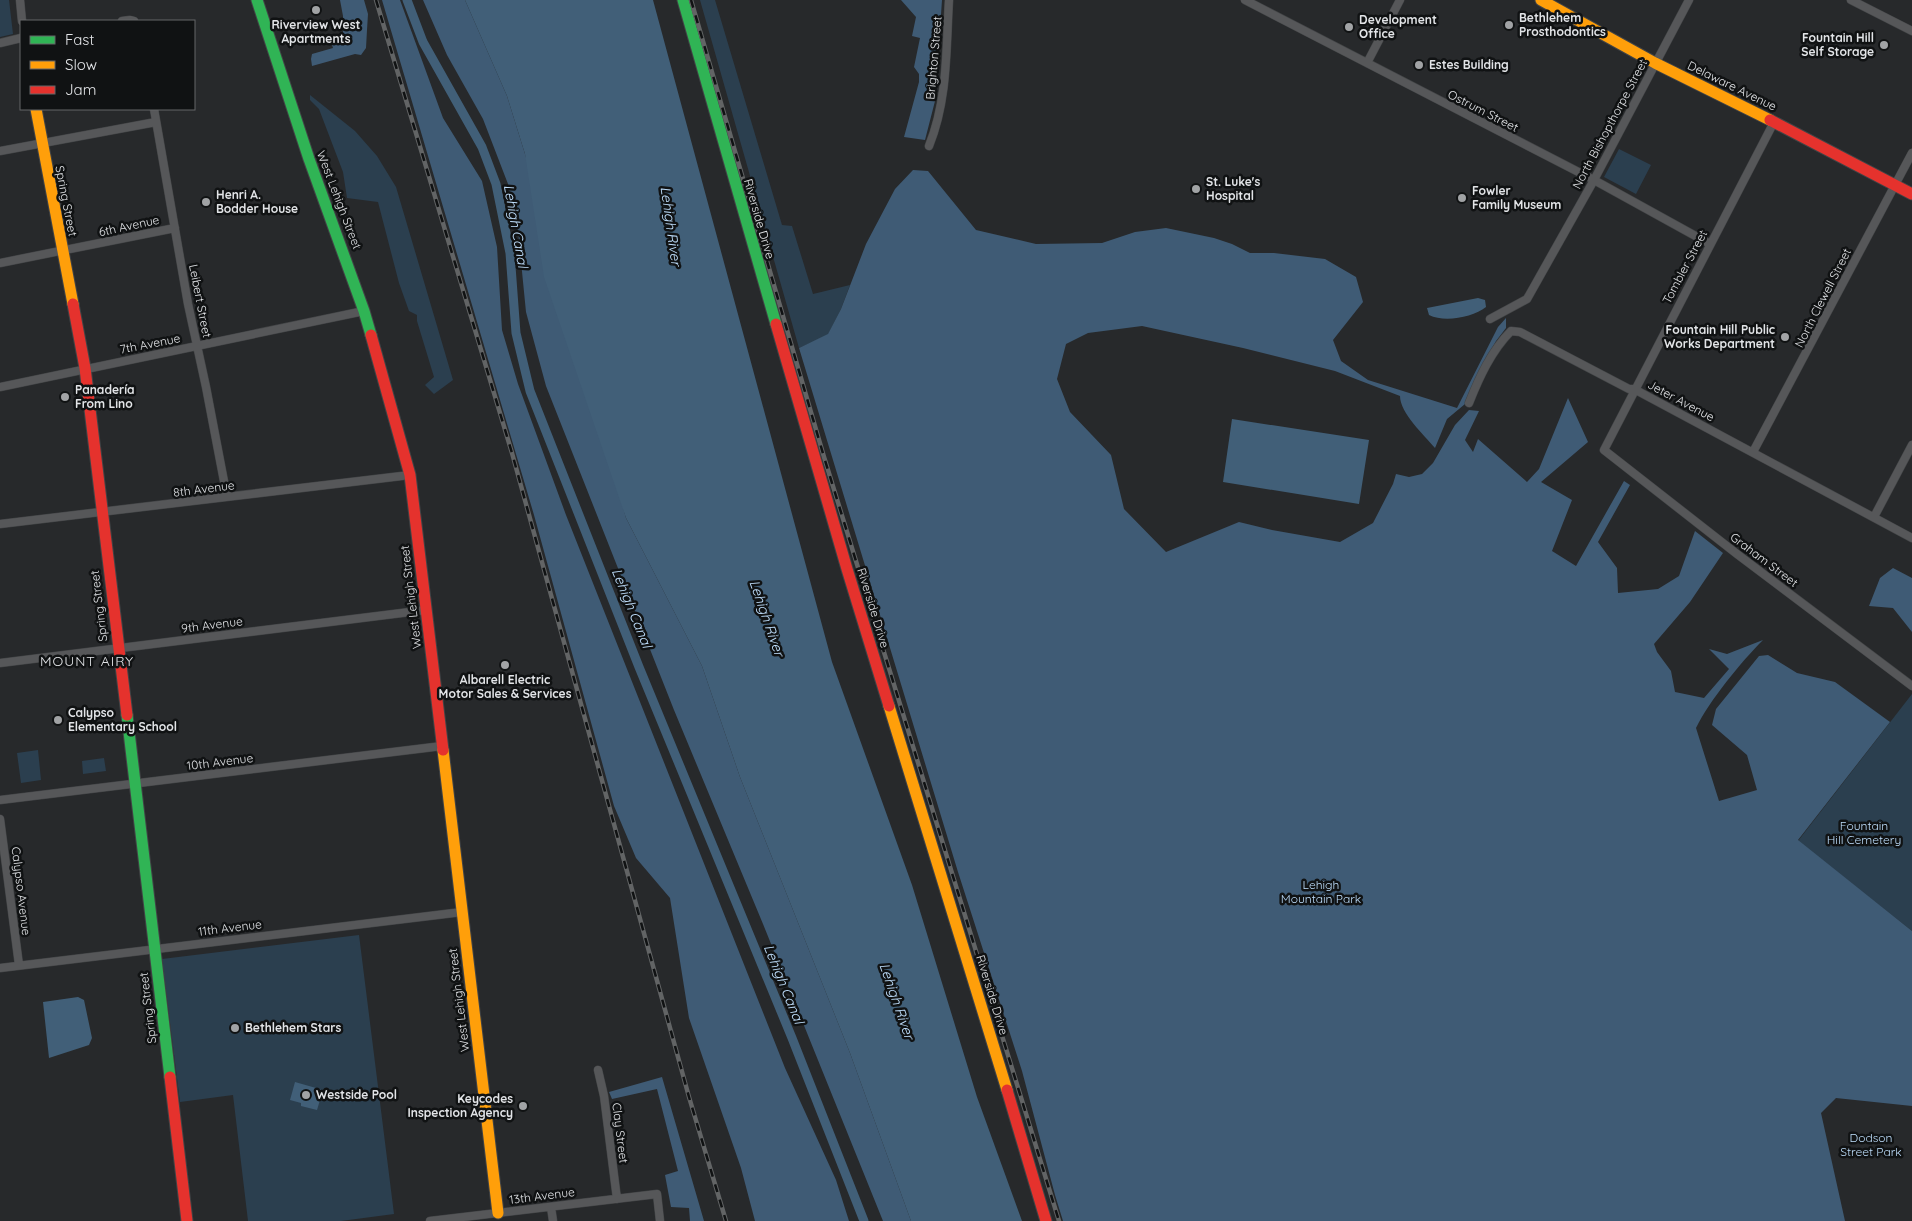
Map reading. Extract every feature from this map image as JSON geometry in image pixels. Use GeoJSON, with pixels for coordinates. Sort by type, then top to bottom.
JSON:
{"type":"FeatureCollection","features":[{"type":"Feature","properties":{"kind":"street"},"geometry":{"type":"LineString","coordinates":[[20,0],[22,20]]}},
{"type":"Feature","properties":{"kind":"street","name":"West Lehigh Street"},"geometry":{"type":"LineString","coordinates":[[257,0],[308,159],[364,311],[410,476],[498,1213]]}},
{"type":"Feature","properties":{"kind":"street","name":"Riverside Drive"},"geometry":{"type":"LineString","coordinates":[[683,0],[846,569],[1015,1114],[1046,1221]]}},
{"type":"Feature","properties":{"kind":"street","name":"Brighton Street"},"geometry":{"type":"LineString","coordinates":[[929,146],[939,115],[945,79],[949,0]]}},
{"type":"Feature","properties":{"kind":"street","name":"Ostrum Street"},"geometry":{"type":"LineString","coordinates":[[1245,0],[1594,180],[1710,244]]}},
{"type":"Feature","properties":{"kind":"street"},"geometry":{"type":"LineString","coordinates":[[1367,63],[1400,0]]}},
{"type":"Feature","properties":{"kind":"street","name":"Delaware Avenue"},"geometry":{"type":"LineString","coordinates":[[1541,0],[1655,63],[1912,194]]}},
{"type":"Feature","properties":{"kind":"street","name":"North Bishopthorpe Street"},"geometry":{"type":"LineString","coordinates":[[1490,319],[1527,300],[1594,180],[1689,0]]}},
{"type":"Feature","properties":{"kind":"street"},"geometry":{"type":"LineString","coordinates":[[1852,0],[1912,31]]}},
{"type":"Feature","properties":{"kind":"street"},"geometry":{"type":"LineString","coordinates":[[0,42],[20,38]]}},
{"type":"Feature","properties":{"kind":"street","name":"Spring Street"},"geometry":{"type":"LineString","coordinates":[[36,110],[85,368],[187,1221]]}},
{"type":"Feature","properties":{"kind":"street","name":"Leibert Street"},"geometry":{"type":"LineString","coordinates":[[154,110],[197,346],[227,497]]}},
{"type":"Feature","properties":{"kind":"street"},"geometry":{"type":"LineString","coordinates":[[0,151],[156,122]]}},
{"type":"Feature","properties":{"kind":"street","name":"Tombler Street"},"geometry":{"type":"LineString","coordinates":[[1604,450],[1774,122]]}},
{"type":"Feature","properties":{"kind":"street","name":"North Clewell Street"},"geometry":{"type":"LineString","coordinates":[[1753,452],[1912,153]]}},
{"type":"Feature","properties":{"kind":"street","name":"6th Avenue"},"geometry":{"type":"LineString","coordinates":[[0,263],[175,228]]}},
{"type":"Feature","properties":{"kind":"street","name":"7th Avenue"},"geometry":{"type":"LineString","coordinates":[[0,387],[364,311]]}},
{"type":"Feature","properties":{"kind":"street","name":"Jeter Avenue"},"geometry":{"type":"LineString","coordinates":[[1469,404],[1476,386],[1502,340],[1511,331],[1520,332],[1753,452],[1912,538]]}},
{"type":"Feature","properties":{"kind":"street"},"geometry":{"type":"LineString","coordinates":[[1874,517],[1912,445]]}},
{"type":"Feature","properties":{"kind":"street","name":"Graham Street"},"geometry":{"type":"LineString","coordinates":[[1604,450],[1737,554],[1912,686]]}},
{"type":"Feature","properties":{"kind":"street","name":"8th Avenue"},"geometry":{"type":"LineString","coordinates":[[0,524],[410,476]]}},
{"type":"Feature","properties":{"kind":"street","name":"9th Avenue"},"geometry":{"type":"LineString","coordinates":[[0,663],[426,610]]}},
{"type":"Feature","properties":{"kind":"street","name":"10th Avenue"},"geometry":{"type":"LineString","coordinates":[[0,800],[442,746]]}},
{"type":"Feature","properties":{"kind":"street","name":"Calypso Avenue"},"geometry":{"type":"LineString","coordinates":[[0,819],[19,965]]}},
{"type":"Feature","properties":{"kind":"street","name":"11th Avenue"},"geometry":{"type":"LineString","coordinates":[[0,968],[462,912]]}},
{"type":"Feature","properties":{"kind":"street","name":"Clay Street"},"geometry":{"type":"LineString","coordinates":[[598,1070],[604,1096],[617,1199]]}},
{"type":"Feature","properties":{"kind":"street","name":"13th Avenue"},"geometry":{"type":"LineString","coordinates":[[431,1221],[657,1194],[660,1221]]}},
{"type":"Feature","properties":{"kind":"street"},"geometry":{"type":"LineString","coordinates":[[551,1207],[553,1221]]}},
{"type":"Feature","properties":{"kind":"green space"},"geometry":{"type":"Polygon","coordinates":[[[0,0],[9,0],[13,34],[0,37],[0,0]]]}},
{"type":"Feature","properties":{"kind":"green space"},"geometry":{"type":"Polygon","coordinates":[[[340,0],[364,0],[368,14],[366,48],[361,55],[355,54],[312,66],[312,54],[333,48],[330,39],[343,33],[343,16],[340,0]]]}},
{"type":"Feature","properties":{"kind":"green space"},"geometry":{"type":"Polygon","coordinates":[[[382,0],[400,0],[443,118],[482,181],[497,247],[502,330],[518,384],[566,515],[785,1068],[836,1180],[849,1221],[755,1221],[741,1168],[689,1018],[670,898],[636,858],[614,806],[534,515],[382,0]]]}},
{"type":"Feature","properties":{"kind":"green space"},"geometry":{"type":"Polygon","coordinates":[[[423,0],[465,0],[507,96],[525,154],[626,518],[702,666],[740,777],[850,1053],[911,1221],[883,1221],[674,710],[546,386],[526,312],[518,231],[508,184],[483,119],[447,55],[423,0]]]}},
{"type":"Feature","properties":{"kind":"green space"},"geometry":{"type":"Polygon","coordinates":[[[700,0],[715,0],[782,225],[792,226],[813,294],[850,285],[828,335],[799,348],[700,0]]]}},
{"type":"Feature","properties":{"kind":"green space"},"geometry":{"type":"Polygon","coordinates":[[[901,0],[942,0],[935,101],[925,140],[904,137],[919,82],[919,74],[914,67],[920,38],[912,36],[916,17],[901,0]]]}},
{"type":"Feature","properties":{"kind":"green space"},"geometry":{"type":"Polygon","coordinates":[[[310,95],[355,131],[377,156],[396,187],[453,380],[434,394],[425,385],[434,377],[417,321],[417,315],[409,311],[399,283],[378,202],[347,198],[343,172],[319,109],[310,100],[310,95]]]}},
{"type":"Feature","properties":{"kind":"green space"},"geometry":{"type":"Polygon","coordinates":[[[1619,149],[1651,165],[1636,194],[1604,177],[1619,149]]]}},
{"type":"Feature","properties":{"kind":"green space","name":"Lehigh Mountain Park"},"geometry":{"type":"Polygon","coordinates":[[[913,170],[928,171],[976,230],[1036,244],[1102,243],[1135,232],[1166,228],[1214,238],[1250,253],[1274,253],[1325,259],[1356,277],[1363,302],[1333,340],[1341,361],[1368,380],[1457,408],[1498,327],[1506,318],[1506,328],[1496,341],[1465,404],[1447,419],[1435,448],[1408,416],[1401,403],[1400,396],[1335,371],[1243,348],[1142,326],[1088,333],[1066,344],[1057,379],[1070,412],[1111,455],[1124,509],[1166,552],[1239,522],[1340,542],[1373,523],[1393,484],[1396,474],[1409,477],[1422,474],[1433,463],[1455,425],[1469,410],[1479,411],[1465,440],[1473,452],[1478,439],[1527,482],[1539,469],[1568,398],[1588,442],[1541,482],[1572,500],[1552,551],[1576,566],[1624,481],[1630,485],[1598,542],[1617,568],[1618,593],[1658,589],[1679,576],[1695,531],[1723,553],[1690,602],[1654,644],[1657,652],[1671,671],[1675,692],[1704,698],[1729,669],[1709,649],[1727,654],[1763,640],[1726,682],[1696,728],[1719,801],[1757,790],[1747,755],[1712,725],[1716,709],[1759,656],[1768,655],[1797,673],[1835,682],[1890,722],[1798,840],[1912,931],[1912,1106],[1836,1098],[1821,1113],[1845,1221],[1063,1221],[1022,1071],[958,872],[799,348],[828,334],[841,309],[866,244],[895,189],[913,170]]]}},
{"type":"Feature","properties":{"kind":"green space"},"geometry":{"type":"Polygon","coordinates":[[[1893,568],[1912,578],[1912,632],[1893,608],[1869,606],[1880,578],[1893,568]]]}},
{"type":"Feature","properties":{"kind":"green space","name":"Fountain Hill Cemetery"},"geometry":{"type":"Polygon","coordinates":[[[1912,694],[1912,931],[1798,841],[1912,694]]]}},
{"type":"Feature","properties":{"kind":"green space"},"geometry":{"type":"Polygon","coordinates":[[[38,750],[41,780],[21,783],[17,753],[38,750]]]}},
{"type":"Feature","properties":{"kind":"green space"},"geometry":{"type":"Polygon","coordinates":[[[104,758],[106,771],[83,774],[82,761],[104,758]]]}},
{"type":"Feature","properties":{"kind":"green space"},"geometry":{"type":"Polygon","coordinates":[[[359,935],[394,1214],[341,1221],[248,1221],[233,1095],[180,1102],[162,959],[359,935]]]}},
{"type":"Feature","properties":{"kind":"green space"},"geometry":{"type":"Polygon","coordinates":[[[662,1077],[704,1221],[690,1221],[689,1208],[671,1207],[665,1175],[678,1171],[657,1089],[612,1099],[609,1092],[662,1077]]]}},
{"type":"Feature","properties":{"kind":"water","name":"Lehigh River"},"geometry":{"type":"Polygon","coordinates":[[[465,0],[653,0],[832,662],[912,885],[977,1097],[1022,1221],[911,1221],[850,1053],[740,777],[702,666],[626,518],[544,277],[525,154],[507,96],[465,0]]]}},
{"type":"Feature","properties":{"kind":"water"},"geometry":{"type":"Polygon","coordinates":[[[1478,298],[1485,300],[1486,307],[1474,314],[1459,318],[1443,319],[1429,315],[1427,308],[1478,298]]]}},
{"type":"Feature","properties":{"kind":"water"},"geometry":{"type":"Polygon","coordinates":[[[1232,419],[1369,440],[1359,504],[1223,482],[1232,419]]]}},
{"type":"Feature","properties":{"kind":"water"},"geometry":{"type":"Polygon","coordinates":[[[78,997],[84,1000],[92,1038],[89,1045],[49,1058],[43,1002],[78,997]]]}},
{"type":"Feature","properties":{"kind":"water","name":"Westside Pool"},"geometry":{"type":"Polygon","coordinates":[[[295,1082],[323,1090],[317,1110],[301,1106],[301,1103],[290,1100],[295,1082]]]}},
{"type":"Feature","properties":{"kind":"waterway","name":"Lehigh Canal"},"geometry":{"type":"LineString","coordinates":[[407,0],[423,42],[482,147],[496,184],[510,253],[516,333],[530,391],[639,667],[792,1038],[864,1221]]}},
{"type":"Feature","properties":{"kind":"railway"},"geometry":{"type":"LineString","coordinates":[[376,0],[512,453],[689,1097],[726,1221]]}},
{"type":"Feature","properties":{"kind":"railway"},"geometry":{"type":"LineString","coordinates":[[691,0],[824,457],[1059,1221]]}},
{"type":"Feature","properties":{"kind":"traffic: fast"},"geometry":{"type":"LineString","coordinates":[[257,0],[309,159],[371,335]]}},
{"type":"Feature","properties":{"kind":"traffic: fast"},"geometry":{"type":"LineString","coordinates":[[683,0],[776,324]]}},
{"type":"Feature","properties":{"kind":"traffic: fast"},"geometry":{"type":"LineString","coordinates":[[127,715],[170,1077]]}},
{"type":"Feature","properties":{"kind":"traffic: slow"},"geometry":{"type":"LineString","coordinates":[[1541,0],[1655,63],[1770,120]]}},
{"type":"Feature","properties":{"kind":"traffic: slow"},"geometry":{"type":"LineString","coordinates":[[36,110],[73,304]]}},
{"type":"Feature","properties":{"kind":"traffic: slow"},"geometry":{"type":"LineString","coordinates":[[889,706],[1007,1090]]}},
{"type":"Feature","properties":{"kind":"traffic: slow"},"geometry":{"type":"LineString","coordinates":[[443,750],[498,1213]]}},
{"type":"Feature","properties":{"kind":"traffic: jam"},"geometry":{"type":"LineString","coordinates":[[1770,120],[1912,194]]}},
{"type":"Feature","properties":{"kind":"traffic: jam"},"geometry":{"type":"LineString","coordinates":[[73,304],[85,368],[127,715]]}},
{"type":"Feature","properties":{"kind":"traffic: jam"},"geometry":{"type":"LineString","coordinates":[[776,324],[889,706]]}},
{"type":"Feature","properties":{"kind":"traffic: jam"},"geometry":{"type":"LineString","coordinates":[[371,335],[410,475],[443,750]]}},
{"type":"Feature","properties":{"kind":"traffic: jam"},"geometry":{"type":"LineString","coordinates":[[170,1077],[187,1221]]}},
{"type":"Feature","properties":{"kind":"traffic: jam"},"geometry":{"type":"LineString","coordinates":[[1007,1090],[1046,1221]]}},
{"type":"Feature","properties":{"kind":"place","name":"Riverview West Apartments"},"geometry":{"type":"Point","coordinates":[316,10]}},
{"type":"Feature","properties":{"kind":"place","name":"Bethlehem Prosthodontics"},"geometry":{"type":"Point","coordinates":[1509,25]}},
{"type":"Feature","properties":{"kind":"place","name":"Development Office"},"geometry":{"type":"Point","coordinates":[1349,27]}},
{"type":"Feature","properties":{"kind":"place","name":"Fountain Hill Self Storage"},"geometry":{"type":"Point","coordinates":[1884,45]}},
{"type":"Feature","properties":{"kind":"place","name":"Estes Building"},"geometry":{"type":"Point","coordinates":[1419,65]}},
{"type":"Feature","properties":{"kind":"place","name":"St. Luke's Hospital"},"geometry":{"type":"Point","coordinates":[1196,189]}},
{"type":"Feature","properties":{"kind":"place","name":"Fowler Family Museum"},"geometry":{"type":"Point","coordinates":[1462,198]}},
{"type":"Feature","properties":{"kind":"place","name":"Henri A. Bodder House"},"geometry":{"type":"Point","coordinates":[206,202]}},
{"type":"Feature","properties":{"kind":"place","name":"Fountain Hill Public Works Department"},"geometry":{"type":"Point","coordinates":[1785,337]}},
{"type":"Feature","properties":{"kind":"place","name":"Panadería From Lino"},"geometry":{"type":"Point","coordinates":[65,397]}},
{"type":"Feature","properties":{"kind":"place","name":"Albarell Electric Motor Sales & Services"},"geometry":{"type":"Point","coordinates":[505,665]}},
{"type":"Feature","properties":{"kind":"place","name":"Calypso Elementary School"},"geometry":{"type":"Point","coordinates":[58,720]}},
{"type":"Feature","properties":{"kind":"place","name":"Bethlehem Stars"},"geometry":{"type":"Point","coordinates":[235,1028]}},
{"type":"Feature","properties":{"kind":"place","name":"Westside Pool"},"geometry":{"type":"Point","coordinates":[306,1095]}},
{"type":"Feature","properties":{"kind":"place","name":"Keycodes Inspection Agency"},"geometry":{"type":"Point","coordinates":[523,1106]}},
{"type":"Feature","properties":{"kind":"district","name":"MOUNT AIRY"},"geometry":{"type":"Point","coordinates":[87,661]}},
{"type":"Feature","properties":{"kind":"park label","name":"Dodson Street Park"},"geometry":{"type":"Point","coordinates":[1871,1145]}}]}
